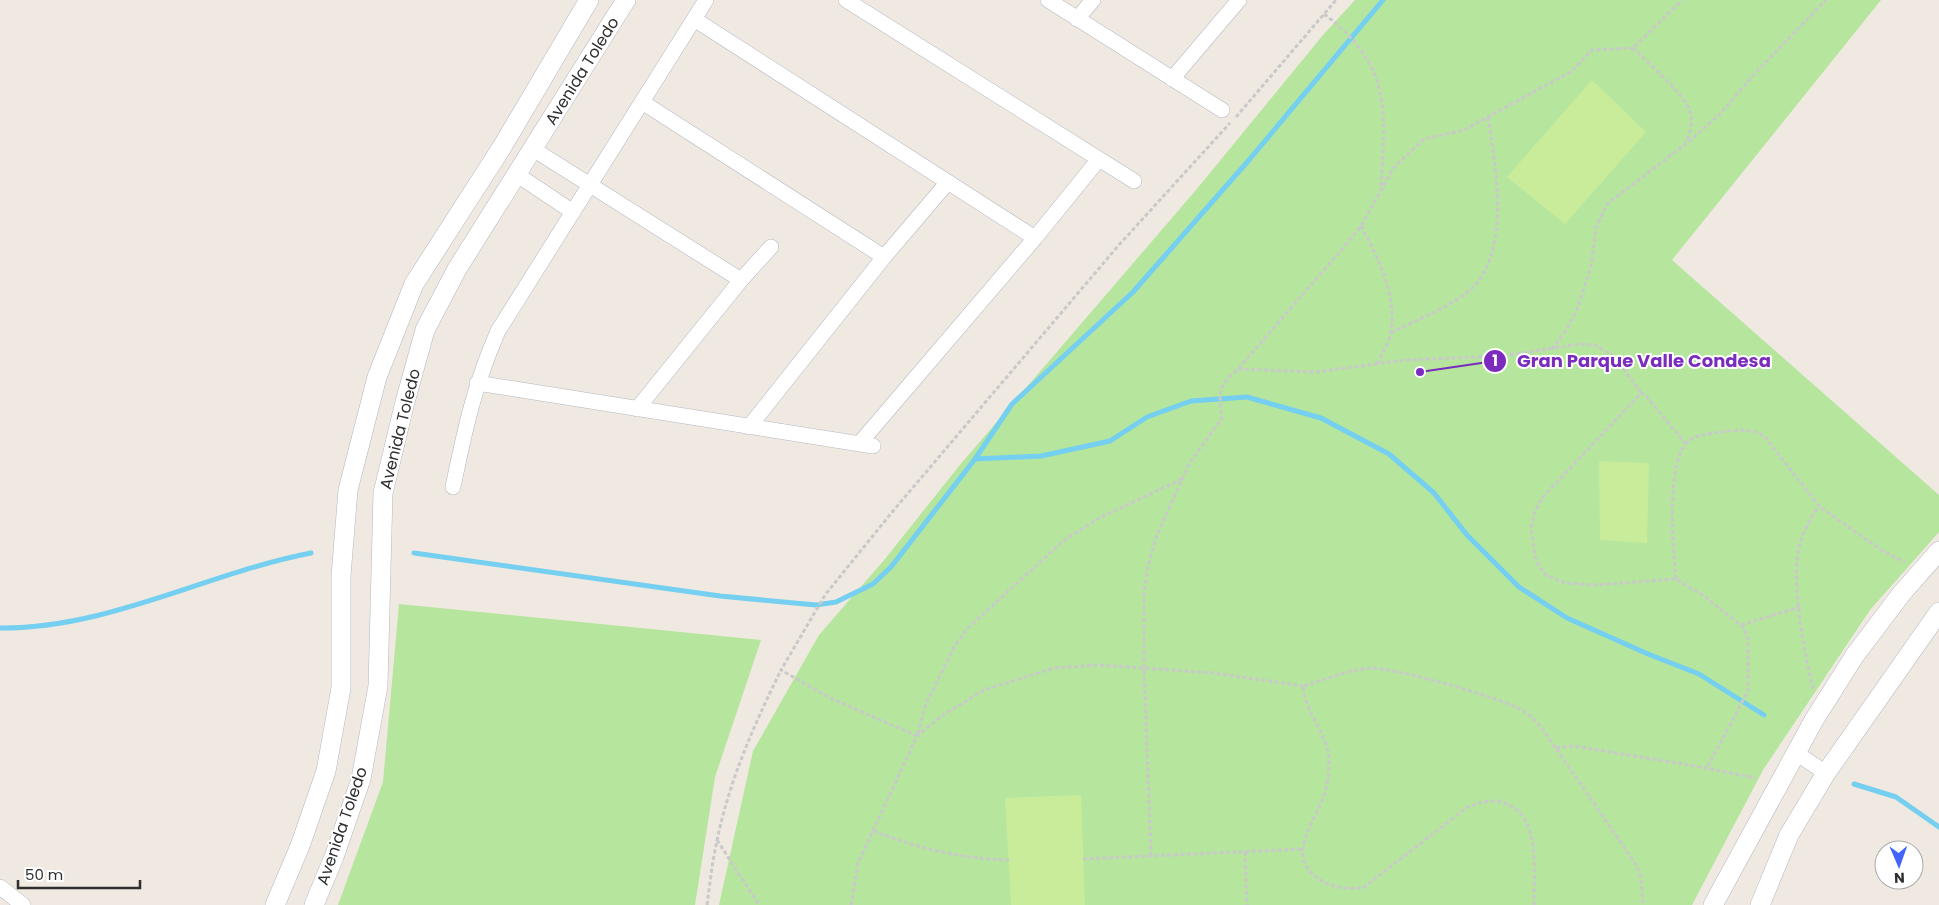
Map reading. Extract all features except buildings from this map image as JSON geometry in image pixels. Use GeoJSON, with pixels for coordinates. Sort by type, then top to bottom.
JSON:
{"type":"FeatureCollection","features":[{"type":"Feature","properties":{"kind":"street","name":"Avenida Toledo"},"geometry":{"type":"LineString","coordinates":[[275,905],[300,846],[326,771],[341,688],[341,576],[348,490],[377,377],[414,284],[502,147],[589,0]]}},
{"type":"Feature","properties":{"kind":"street","name":"Avenida Toledo"},"geometry":{"type":"LineString","coordinates":[[314,905],[334,858],[361,778],[376,695],[381,609],[383,493],[425,330],[457,269],[626,0]]}},
{"type":"Feature","properties":{"kind":"street"},"geometry":{"type":"LineString","coordinates":[[453,487],[470,406],[498,331],[706,0]]}},
{"type":"Feature","properties":{"kind":"street"},"geometry":{"type":"LineString","coordinates":[[846,0],[1134,181]]}},
{"type":"Feature","properties":{"kind":"street"},"geometry":{"type":"LineString","coordinates":[[1048,0],[1222,110]]}},
{"type":"Feature","properties":{"kind":"street"},"geometry":{"type":"LineString","coordinates":[[1077,19],[1093,0]]}},
{"type":"Feature","properties":{"kind":"street"},"geometry":{"type":"LineString","coordinates":[[1172,79],[1239,0]]}},
{"type":"Feature","properties":{"kind":"street"},"geometry":{"type":"LineString","coordinates":[[694,19],[1035,238]]}},
{"type":"Feature","properties":{"kind":"street"},"geometry":{"type":"LineString","coordinates":[[642,102],[884,257]]}},
{"type":"Feature","properties":{"kind":"street"},"geometry":{"type":"LineString","coordinates":[[502,147],[525,161],[590,185],[741,280]]}},
{"type":"Feature","properties":{"kind":"street"},"geometry":{"type":"LineString","coordinates":[[477,383],[866,445],[1099,159]]}},
{"type":"Feature","properties":{"kind":"street"},"geometry":{"type":"LineString","coordinates":[[525,161],[573,212]]}},
{"type":"Feature","properties":{"kind":"street"},"geometry":{"type":"LineString","coordinates":[[749,426],[884,257],[948,182]]}},
{"type":"Feature","properties":{"kind":"street"},"geometry":{"type":"LineString","coordinates":[[637,409],[741,280],[771,247]]}},
{"type":"Feature","properties":{"kind":"street"},"geometry":{"type":"LineString","coordinates":[[1713,905],[1796,753],[1855,655],[1902,593],[1939,552]]}},
{"type":"Feature","properties":{"kind":"street"},"geometry":{"type":"LineString","coordinates":[[1760,905],[1789,835],[1826,773],[1939,612]]}},
{"type":"Feature","properties":{"kind":"street"},"geometry":{"type":"LineString","coordinates":[[1796,753],[1826,773]]}},
{"type":"Feature","properties":{"kind":"street"},"geometry":{"type":"LineString","coordinates":[[0,887],[23,905]]}},
{"type":"Feature","properties":{"kind":"path"},"geometry":{"type":"LineString","coordinates":[[707,905],[717,840],[741,758],[755,722],[781,670],[825,595],[893,511],[1112,254],[1238,115],[1336,0]]}},
{"type":"Feature","properties":{"kind":"path"},"geometry":{"type":"LineString","coordinates":[[1151,856],[1144,668],[1144,592],[1150,558],[1182,478],[1201,444],[1222,418],[1219,392],[1224,382],[1238,370],[1361,226],[1394,167],[1424,139],[1464,130],[1572,71],[1592,50],[1633,48],[1682,0]]}},
{"type":"Feature","properties":{"kind":"path"},"geometry":{"type":"LineString","coordinates":[[1552,349],[1567,329],[1578,307],[1591,266],[1596,228],[1607,204],[1720,114],[1757,71],[1826,0]]}},
{"type":"Feature","properties":{"kind":"path"},"geometry":{"type":"LineString","coordinates":[[1324,14],[1355,45],[1366,59],[1378,80],[1385,123],[1381,189]]}},
{"type":"Feature","properties":{"kind":"path"},"geometry":{"type":"LineString","coordinates":[[1633,48],[1666,79],[1690,109],[1692,131],[1683,145]]}},
{"type":"Feature","properties":{"kind":"path"},"geometry":{"type":"LineString","coordinates":[[1391,333],[1472,289],[1488,268],[1494,240],[1497,202],[1488,116]]}},
{"type":"Feature","properties":{"kind":"path"},"geometry":{"type":"LineString","coordinates":[[1361,226],[1379,260],[1388,289],[1391,312],[1391,333],[1377,364]]}},
{"type":"Feature","properties":{"kind":"path"},"geometry":{"type":"LineString","coordinates":[[1238,370],[1316,372],[1405,360],[1502,356],[1580,344],[1595,345],[1616,356],[1641,393],[1646,396],[1686,444]]}},
{"type":"Feature","properties":{"kind":"path"},"geometry":{"type":"LineString","coordinates":[[1641,393],[1538,504],[1530,529],[1534,556],[1540,570],[1554,580],[1565,583],[1595,584],[1676,579],[1704,596],[1741,625],[1748,639],[1748,691],[1707,768]]}},
{"type":"Feature","properties":{"kind":"path"},"geometry":{"type":"LineString","coordinates":[[1676,579],[1672,533],[1677,462],[1686,444],[1701,435],[1742,429],[1755,430],[1764,436],[1819,506],[1880,550],[1905,562]]}},
{"type":"Feature","properties":{"kind":"path"},"geometry":{"type":"LineString","coordinates":[[850,905],[858,863],[917,736],[925,706],[954,648],[968,628],[1062,541],[1099,518],[1182,478]]}},
{"type":"Feature","properties":{"kind":"path"},"geometry":{"type":"LineString","coordinates":[[1813,689],[1805,648],[1797,559],[1806,525],[1819,506]]}},
{"type":"Feature","properties":{"kind":"path"},"geometry":{"type":"LineString","coordinates":[[1741,625],[1800,607]]}},
{"type":"Feature","properties":{"kind":"path"},"geometry":{"type":"LineString","coordinates":[[917,736],[931,723],[984,690],[1054,668],[1100,665],[1214,673],[1303,686],[1342,674],[1371,668],[1404,674],[1506,703],[1524,710],[1536,720],[1637,866],[1641,878],[1643,905]]}},
{"type":"Feature","properties":{"kind":"path"},"geometry":{"type":"LineString","coordinates":[[781,670],[830,698],[917,736]]}},
{"type":"Feature","properties":{"kind":"path"},"geometry":{"type":"LineString","coordinates":[[1303,686],[1306,700],[1328,749],[1329,761],[1324,795],[1310,826],[1303,849],[1305,866],[1317,878],[1334,886],[1363,888],[1466,808],[1481,802],[1500,801],[1519,810],[1528,825],[1533,858],[1534,905]]}},
{"type":"Feature","properties":{"kind":"path"},"geometry":{"type":"LineString","coordinates":[[1556,748],[1574,746],[1756,778]]}},
{"type":"Feature","properties":{"kind":"path"},"geometry":{"type":"LineString","coordinates":[[873,830],[906,843],[944,854],[1009,860]]}},
{"type":"Feature","properties":{"kind":"path"},"geometry":{"type":"LineString","coordinates":[[717,840],[759,905]]}},
{"type":"Feature","properties":{"kind":"path"},"geometry":{"type":"LineString","coordinates":[[1083,859],[1303,849]]}},
{"type":"Feature","properties":{"kind":"path"},"geometry":{"type":"LineString","coordinates":[[1245,852],[1247,905]]}},
{"type":"Feature","properties":{"kind":"green space"},"geometry":{"type":"Polygon","coordinates":[[[1355,0],[1881,0],[1672,260],[1939,495],[1939,532],[1870,610],[1763,770],[1692,905],[719,905],[753,751],[819,635],[885,559],[959,466],[1196,190],[1323,35],[1355,0]]]}},
{"type":"Feature","properties":{"kind":"green space"},"geometry":{"type":"Polygon","coordinates":[[[1592,80],[1646,132],[1565,224],[1507,177],[1592,80]]]}},
{"type":"Feature","properties":{"kind":"green space"},"geometry":{"type":"Polygon","coordinates":[[[1599,461],[1649,463],[1647,543],[1600,540],[1599,461]]]}},
{"type":"Feature","properties":{"kind":"green space"},"geometry":{"type":"Polygon","coordinates":[[[399,604],[761,640],[715,777],[695,905],[338,905],[383,782],[399,604]]]}},
{"type":"Feature","properties":{"kind":"green space"},"geometry":{"type":"Polygon","coordinates":[[[1081,795],[1085,905],[1011,905],[1005,798],[1081,795]]]}},
{"type":"Feature","properties":{"kind":"waterway"},"geometry":{"type":"LineString","coordinates":[[975,459],[1012,404],[1133,292],[1249,160],[1383,0]]}},
{"type":"Feature","properties":{"kind":"waterway"},"geometry":{"type":"LineString","coordinates":[[414,553],[720,596],[816,605],[836,602],[873,584],[891,567],[975,459],[1041,456],[1110,441],[1147,417],[1191,401],[1247,397],[1321,418],[1389,454],[1434,493],[1467,535],[1519,587],[1567,618],[1648,654],[1699,674],[1764,715]]}},
{"type":"Feature","properties":{"kind":"waterway"},"geometry":{"type":"LineString","coordinates":[[0,628],[40,626],[80,620],[118,610],[234,573],[311,553]]}},
{"type":"Feature","properties":{"kind":"waterway"},"geometry":{"type":"LineString","coordinates":[[1854,784],[1896,797],[1939,827]]}},
{"type":"Feature","properties":{"kind":"place","name":"Gran Parque Valle Condesa"},"geometry":{"type":"Point","coordinates":[1420,372]}}]}
